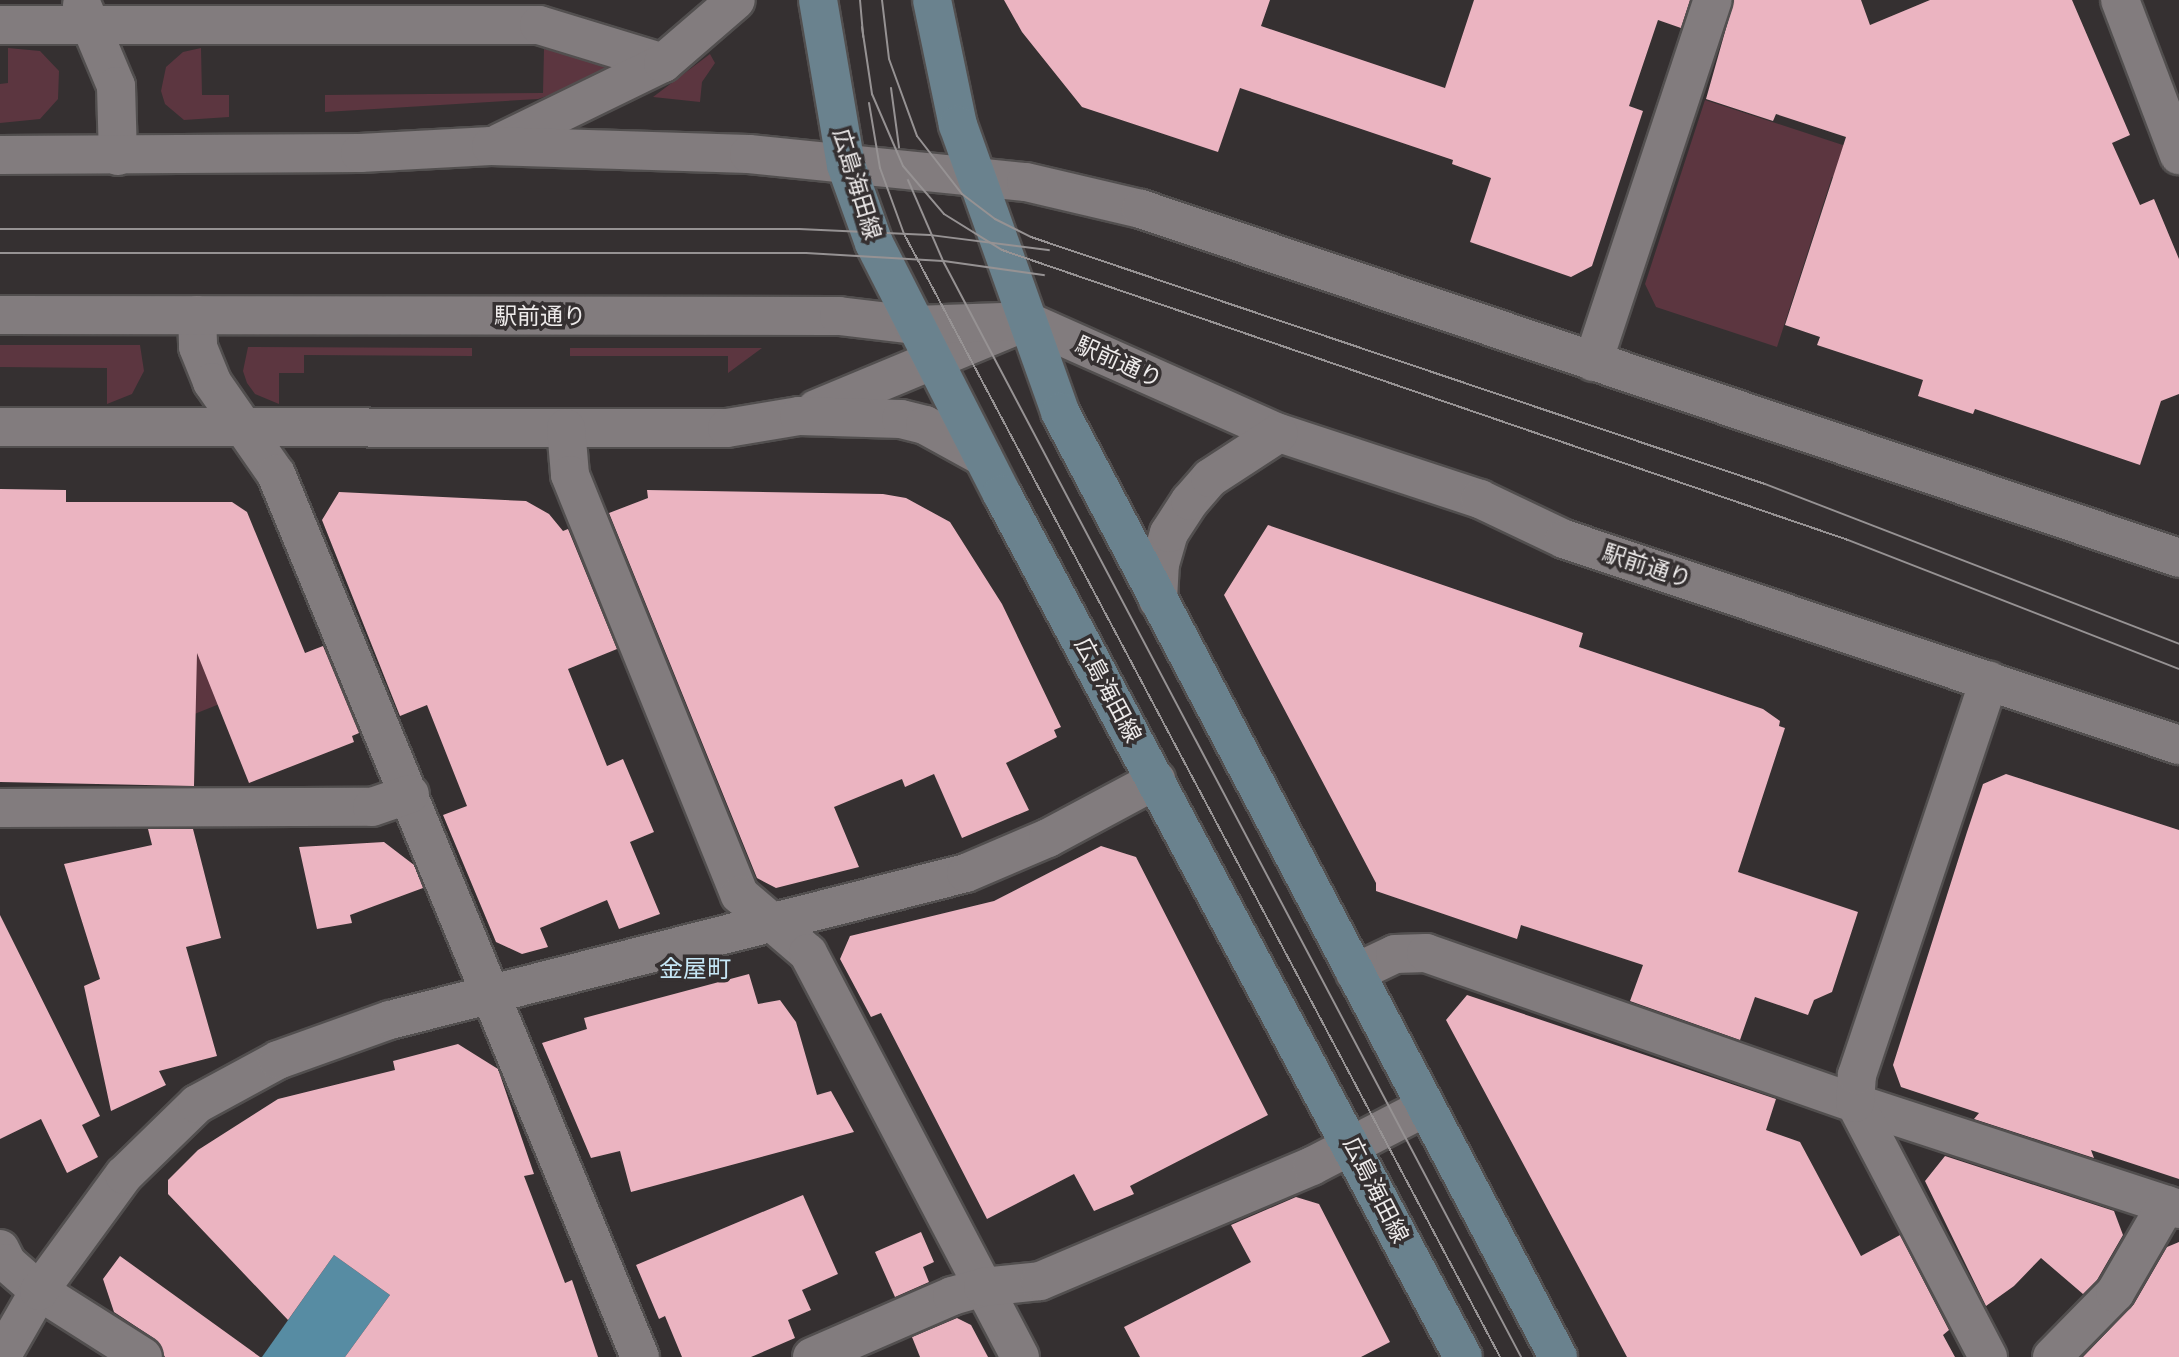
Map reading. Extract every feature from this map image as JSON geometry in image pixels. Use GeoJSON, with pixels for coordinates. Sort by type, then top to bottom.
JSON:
{"type":"FeatureCollection","features":[{"type":"Feature","properties":{"kind":"main road","name":"広島海田線"},"geometry":{"type":"LineString","coordinates":[[818,0],[846,165],[874,243],[983,457],[1353,1146],[1463,1357]]}},
{"type":"Feature","properties":{"kind":"main road"},"geometry":{"type":"LineString","coordinates":[[932,0],[952,99],[1060,412],[1558,1357]]}},
{"type":"Feature","properties":{"kind":"street"},"geometry":{"type":"LineString","coordinates":[[491,146],[663,63],[736,0]]}},
{"type":"Feature","properties":{"kind":"street"},"geometry":{"type":"LineString","coordinates":[[1593,362],[1713,0]]}},
{"type":"Feature","properties":{"kind":"street"},"geometry":{"type":"LineString","coordinates":[[2120,0],[2179,156]]}},
{"type":"Feature","properties":{"kind":"street"},"geometry":{"type":"LineString","coordinates":[[0,25],[85,13],[539,25],[663,63]]}},
{"type":"Feature","properties":{"kind":"street"},"geometry":{"type":"LineString","coordinates":[[85,13],[116,86],[118,156]]}},
{"type":"Feature","properties":{"kind":"street"},"geometry":{"type":"LineString","coordinates":[[0,155],[118,156],[221,151],[360,153],[491,146],[749,154],[1026,182],[1141,209],[2179,558]]}},
{"type":"Feature","properties":{"kind":"street","name":"駅前通り"},"geometry":{"type":"LineString","coordinates":[[0,315],[839,316],[914,325],[1027,321],[1279,433],[1480,499],[1564,539],[2179,745]]}},
{"type":"Feature","properties":{"kind":"street"},"geometry":{"type":"LineString","coordinates":[[197,315],[198,347],[212,382],[248,428],[276,474],[495,996],[640,1357]]}},
{"type":"Feature","properties":{"kind":"street"},"geometry":{"type":"LineString","coordinates":[[799,416],[1027,321]]}},
{"type":"Feature","properties":{"kind":"street"},"geometry":{"type":"LineString","coordinates":[[0,427],[727,428],[799,416],[901,419],[925,425],[983,457]]}},
{"type":"Feature","properties":{"kind":"street"},"geometry":{"type":"LineString","coordinates":[[566,428],[570,475],[740,895],[808,953],[1020,1357]]}},
{"type":"Feature","properties":{"kind":"street"},"geometry":{"type":"LineString","coordinates":[[1158,600],[1160,564],[1169,533],[1190,501],[1210,478],[1279,433]]}},
{"type":"Feature","properties":{"kind":"street"},"geometry":{"type":"LineString","coordinates":[[1988,1357],[1855,1103],[1857,1074],[1989,681]]}},
{"type":"Feature","properties":{"kind":"street"},"geometry":{"type":"LineString","coordinates":[[1,1357],[39,1291],[124,1175],[197,1104],[291,1056],[390,1020],[495,996],[966,873],[1048,838],[1156,780]]}},
{"type":"Feature","properties":{"kind":"street"},"geometry":{"type":"LineString","coordinates":[[0,808],[372,807],[410,794]]}},
{"type":"Feature","properties":{"kind":"street"},"geometry":{"type":"LineString","coordinates":[[1355,973],[1395,954],[1426,953],[1855,1103],[2173,1207],[2115,1293],[2052,1357]]}},
{"type":"Feature","properties":{"kind":"street"},"geometry":{"type":"LineString","coordinates":[[812,1357],[983,1287],[1040,1281],[1353,1146],[1426,1107]]}},
{"type":"Feature","properties":{"kind":"street"},"geometry":{"type":"LineString","coordinates":[[0,1249],[7,1263],[39,1291],[143,1357]]}},
{"type":"Feature","properties":{"kind":"shaded area"},"geometry":{"type":"Polygon","coordinates":[[[8,48],[40,51],[59,71],[58,99],[40,119],[0,123],[0,84],[8,83],[8,48]]]}},
{"type":"Feature","properties":{"kind":"shaded area"},"geometry":{"type":"Polygon","coordinates":[[[201,48],[202,95],[229,95],[229,117],[184,120],[165,104],[161,91],[166,67],[183,52],[201,48]]]}},
{"type":"Feature","properties":{"kind":"shaded area"},"geometry":{"type":"Polygon","coordinates":[[[544,49],[612,64],[611,74],[538,99],[325,112],[325,95],[543,93],[544,49]]]}},
{"type":"Feature","properties":{"kind":"shaded area"},"geometry":{"type":"Polygon","coordinates":[[[710,54],[715,63],[702,82],[700,102],[653,97],[710,54]]]}},
{"type":"Feature","properties":{"kind":"shaded area"},"geometry":{"type":"Polygon","coordinates":[[[1705,100],[1861,151],[1851,183],[1832,177],[1777,347],[1656,307],[1645,284],[1705,100]]]}},
{"type":"Feature","properties":{"kind":"shaded area"},"geometry":{"type":"Polygon","coordinates":[[[0,345],[140,345],[144,371],[132,394],[107,404],[107,368],[0,367],[0,345]]]}},
{"type":"Feature","properties":{"kind":"shaded area"},"geometry":{"type":"Polygon","coordinates":[[[248,347],[472,348],[472,356],[304,355],[304,373],[279,373],[279,404],[255,394],[247,383],[243,371],[248,347]]]}},
{"type":"Feature","properties":{"kind":"shaded area"},"geometry":{"type":"Polygon","coordinates":[[[570,348],[762,348],[728,373],[728,356],[570,356],[570,348]]]}},
{"type":"Feature","properties":{"kind":"shaded area"},"geometry":{"type":"Polygon","coordinates":[[[193,635],[242,695],[192,715],[193,635]]]}},
{"type":"Feature","properties":{"kind":"water"},"geometry":{"type":"Polygon","coordinates":[[[334,1255],[390,1295],[345,1357],[262,1357],[334,1255]]]}},
{"type":"Feature","properties":{"kind":"building"},"geometry":{"type":"Polygon","coordinates":[[[1004,0],[1270,0],[1261,26],[1445,88],[1474,0],[1690,0],[1681,28],[1658,20],[1629,106],[1643,111],[1592,266],[1571,277],[1470,242],[1491,178],[1452,164],[1453,160],[1240,88],[1218,152],[1082,107],[1022,32],[1004,0]]]}},
{"type":"Feature","properties":{"kind":"building"},"geometry":{"type":"Polygon","coordinates":[[[1734,0],[1861,0],[1870,25],[1930,0],[2072,0],[2130,135],[2112,143],[2140,205],[2154,199],[2179,259],[2179,394],[2161,401],[2140,465],[1975,409],[1973,414],[1918,396],[1923,380],[1817,345],[1820,337],[1785,325],[1846,137],[1776,114],[1773,121],[1706,99],[1734,0]]]}},
{"type":"Feature","properties":{"kind":"building"},"geometry":{"type":"Polygon","coordinates":[[[0,489],[66,490],[66,502],[232,502],[247,512],[305,653],[323,646],[359,733],[352,736],[354,742],[249,783],[197,653],[194,786],[0,782],[0,489]]]}},
{"type":"Feature","properties":{"kind":"building"},"geometry":{"type":"Polygon","coordinates":[[[647,490],[883,494],[906,498],[950,522],[1002,604],[1061,727],[1054,730],[1057,737],[1006,763],[1029,810],[962,838],[934,774],[905,787],[902,779],[834,807],[859,867],[776,888],[757,878],[609,513],[648,498],[647,490]]]}},
{"type":"Feature","properties":{"kind":"building"},"geometry":{"type":"Polygon","coordinates":[[[339,492],[526,501],[549,514],[563,531],[568,529],[617,649],[568,669],[607,766],[623,759],[654,832],[630,842],[660,914],[619,929],[607,900],[540,928],[548,947],[522,954],[496,942],[443,815],[467,806],[427,705],[400,716],[322,520],[339,492]]]}},
{"type":"Feature","properties":{"kind":"building"},"geometry":{"type":"Polygon","coordinates":[[[1268,525],[1583,633],[1579,647],[1763,709],[1780,721],[1779,726],[1785,728],[1738,872],[1858,912],[1832,992],[1814,1000],[1808,1015],[1755,997],[1740,1040],[1630,1001],[1643,965],[1521,925],[1517,939],[1376,891],[1376,883],[1224,595],[1268,525]]]}},
{"type":"Feature","properties":{"kind":"building"},"geometry":{"type":"Polygon","coordinates":[[[2006,774],[2179,830],[2179,1179],[2091,1150],[2094,1158],[1974,1119],[1979,1113],[1901,1087],[1893,1065],[1983,784],[2006,774]]]}},
{"type":"Feature","properties":{"kind":"building"},"geometry":{"type":"Polygon","coordinates":[[[148,829],[193,829],[221,938],[186,947],[217,1056],[159,1071],[166,1085],[111,1111],[84,986],[100,979],[64,864],[152,845],[148,829]]]}},
{"type":"Feature","properties":{"kind":"building"},"geometry":{"type":"Polygon","coordinates":[[[384,842],[414,865],[423,888],[350,915],[352,923],[317,929],[299,847],[384,842]]]}},
{"type":"Feature","properties":{"kind":"building"},"geometry":{"type":"Polygon","coordinates":[[[1101,846],[1136,857],[1268,1115],[1130,1186],[1134,1194],[1094,1211],[1074,1174],[987,1219],[881,1013],[871,1017],[840,959],[850,936],[994,901],[1101,846]]]}},
{"type":"Feature","properties":{"kind":"building"},"geometry":{"type":"Polygon","coordinates":[[[0,915],[100,1116],[82,1125],[98,1157],[67,1173],[41,1119],[0,1139],[0,915]]]}},
{"type":"Feature","properties":{"kind":"building"},"geometry":{"type":"Polygon","coordinates":[[[749,974],[758,1004],[780,1000],[796,1022],[817,1095],[831,1091],[854,1132],[631,1192],[620,1151],[591,1158],[542,1043],[587,1029],[584,1018],[749,974]]]}},
{"type":"Feature","properties":{"kind":"building"},"geometry":{"type":"Polygon","coordinates":[[[1467,995],[1776,1099],[1766,1130],[1800,1142],[1861,1256],[1900,1235],[1949,1330],[1943,1335],[1955,1357],[1627,1357],[1446,1020],[1467,995]]]}},
{"type":"Feature","properties":{"kind":"building"},"geometry":{"type":"Polygon","coordinates":[[[458,1044],[498,1069],[534,1174],[524,1176],[565,1283],[572,1280],[598,1357],[345,1357],[390,1295],[334,1255],[288,1320],[168,1194],[168,1180],[198,1150],[278,1099],[395,1070],[393,1061],[458,1044]]]}},
{"type":"Feature","properties":{"kind":"building"},"geometry":{"type":"Polygon","coordinates":[[[1945,1156],[2114,1211],[2123,1235],[2097,1280],[2083,1294],[2041,1258],[2014,1286],[1986,1306],[1925,1181],[1945,1156]]]}},
{"type":"Feature","properties":{"kind":"building"},"geometry":{"type":"Polygon","coordinates":[[[803,1195],[838,1274],[802,1290],[811,1310],[788,1320],[795,1338],[751,1357],[682,1357],[665,1316],[659,1319],[636,1265],[803,1195]]]}},
{"type":"Feature","properties":{"kind":"building"},"geometry":{"type":"Polygon","coordinates":[[[1296,1197],[1319,1204],[1390,1342],[1361,1357],[1140,1357],[1124,1327],[1251,1262],[1231,1225],[1296,1197]]]}},
{"type":"Feature","properties":{"kind":"building"},"geometry":{"type":"Polygon","coordinates":[[[921,1232],[934,1262],[923,1267],[929,1282],[895,1297],[875,1252],[921,1232]]]}},
{"type":"Feature","properties":{"kind":"building"},"geometry":{"type":"Polygon","coordinates":[[[2179,1242],[2179,1357],[2083,1357],[2134,1304],[2167,1247],[2179,1242]]]}},
{"type":"Feature","properties":{"kind":"building"},"geometry":{"type":"Polygon","coordinates":[[[120,1256],[260,1357],[165,1357],[155,1339],[114,1312],[103,1279],[120,1256]]]}},
{"type":"Feature","properties":{"kind":"building"},"geometry":{"type":"Polygon","coordinates":[[[957,1318],[971,1325],[988,1357],[920,1357],[912,1337],[957,1318]]]}},
{"type":"Feature","properties":{"kind":"tram line"},"geometry":{"type":"LineString","coordinates":[[860,0],[863,37]]}},
{"type":"Feature","properties":{"kind":"tram line"},"geometry":{"type":"LineString","coordinates":[[882,0],[889,59],[917,136],[962,194],[995,219],[1031,237],[1765,484],[2179,644]]}},
{"type":"Feature","properties":{"kind":"tram line"},"geometry":{"type":"LineString","coordinates":[[862,27],[872,94],[903,166],[944,214],[1002,250],[1848,540],[2179,669]]}},
{"type":"Feature","properties":{"kind":"tram line"},"geometry":{"type":"LineString","coordinates":[[891,88],[899,147]]}},
{"type":"Feature","properties":{"kind":"tram line"},"geometry":{"type":"LineString","coordinates":[[869,103],[880,168],[904,234],[1500,1357]]}},
{"type":"Feature","properties":{"kind":"tram line"},"geometry":{"type":"LineString","coordinates":[[908,180],[943,261],[1521,1357]]}},
{"type":"Feature","properties":{"kind":"tram line"},"geometry":{"type":"LineString","coordinates":[[0,229],[799,229],[930,235],[1049,250]]}},
{"type":"Feature","properties":{"kind":"tram line"},"geometry":{"type":"LineString","coordinates":[[0,253],[806,253],[943,261],[1044,275]]}},
{"type":"Feature","properties":{"kind":"district","name":"金屋町"},"geometry":{"type":"Point","coordinates":[695,969]}}]}
